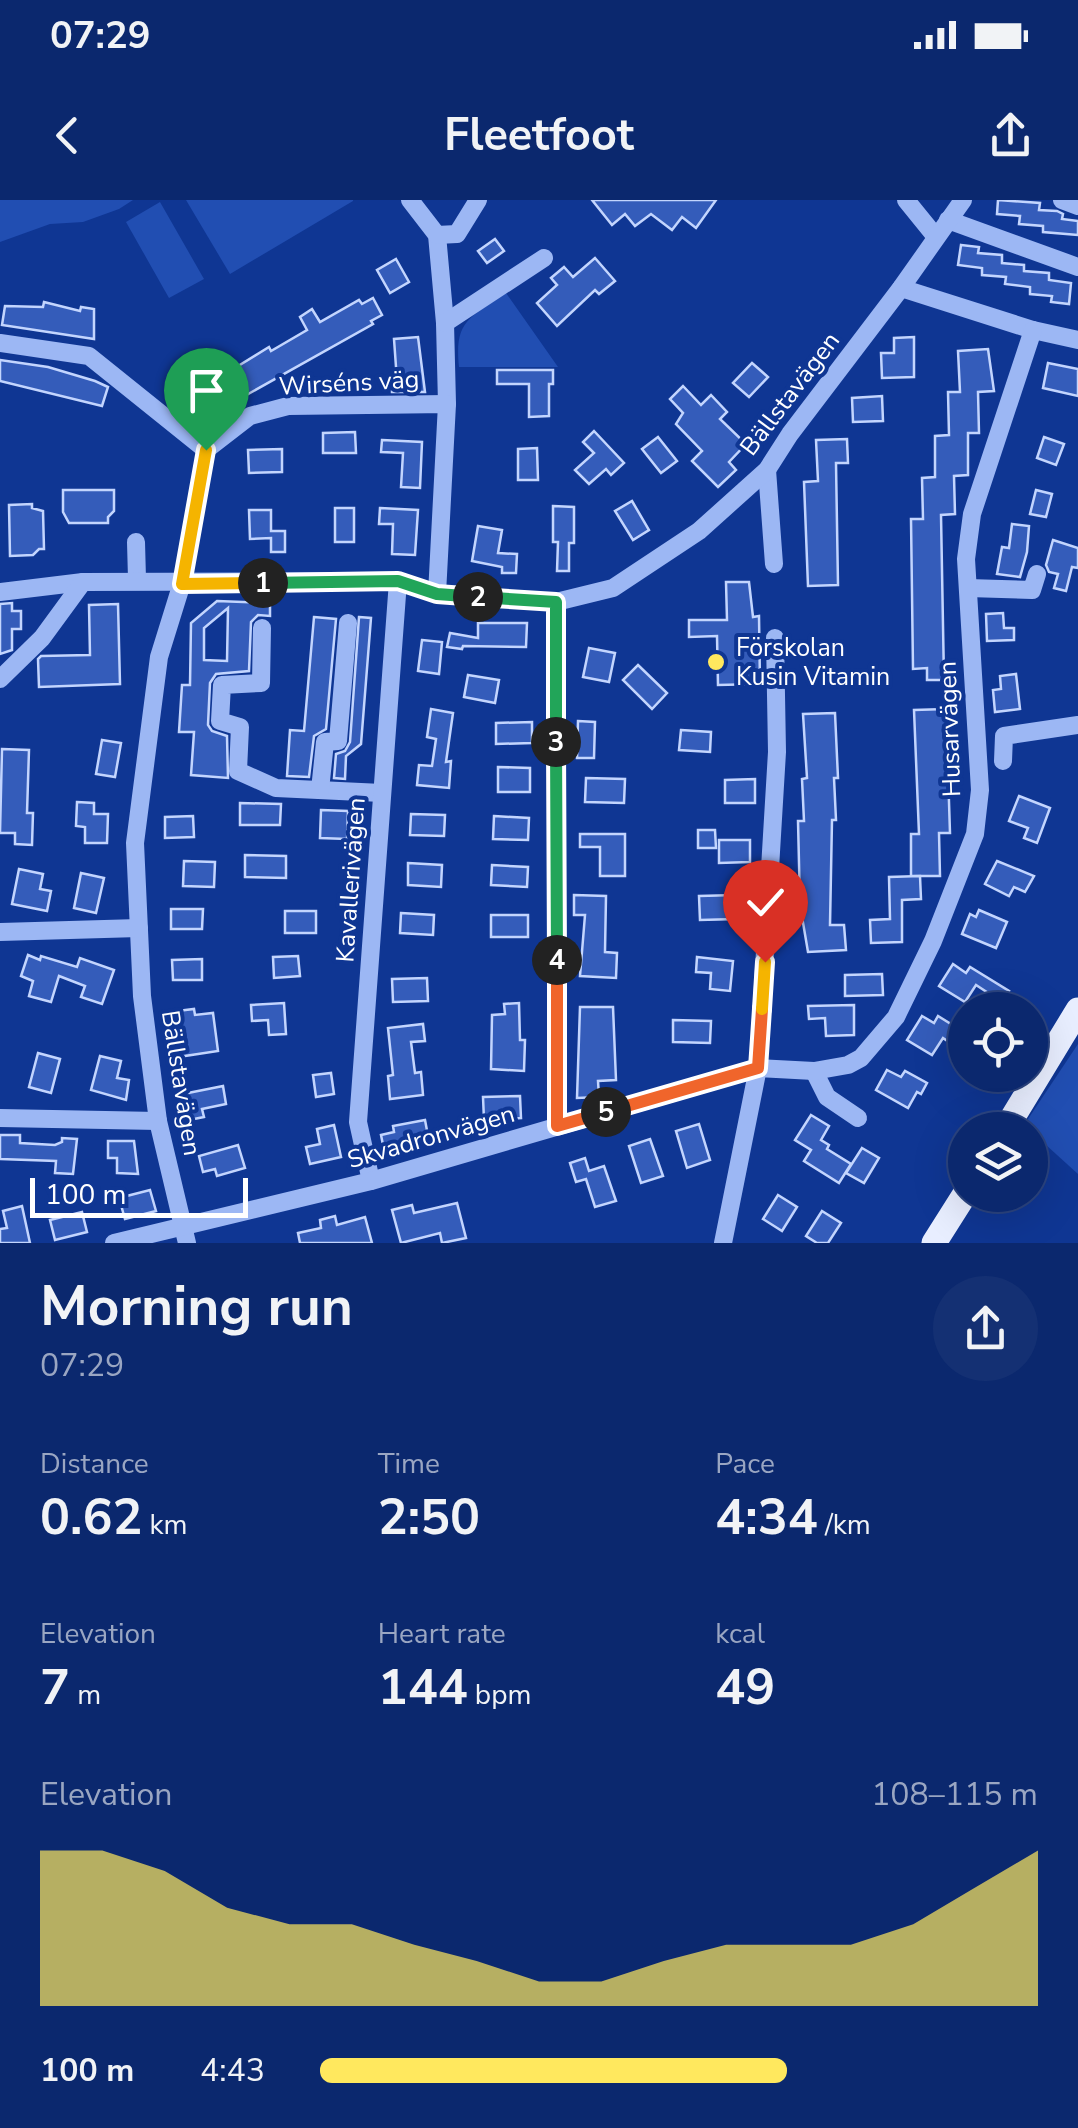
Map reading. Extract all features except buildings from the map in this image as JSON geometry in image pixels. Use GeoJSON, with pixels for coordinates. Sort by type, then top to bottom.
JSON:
{"type":"FeatureCollection","features":[{"type":"Feature","properties":{"kind":"main road"},"geometry":{"type":"LineString","coordinates":[[1016,1112],[1078,1010]]}},
{"type":"Feature","properties":{"kind":"main road"},"geometry":{"type":"LineString","coordinates":[[934,1243],[954,1212]]}},
{"type":"Feature","properties":{"kind":"street"},"geometry":{"type":"LineString","coordinates":[[410,200],[437,235],[457,234],[478,200]]}},
{"type":"Feature","properties":{"kind":"street"},"geometry":{"type":"LineString","coordinates":[[906,200],[936,237]]}},
{"type":"Feature","properties":{"kind":"street","name":"Bällstavägen"},"geometry":{"type":"LineString","coordinates":[[185,1235],[158,1121],[142,996],[135,842],[159,657],[182,584],[398,581],[437,594],[556,602],[614,588],[700,531],[768,470],[790,434],[963,200]]}},
{"type":"Feature","properties":{"kind":"street"},"geometry":{"type":"LineString","coordinates":[[1062,200],[1078,206]]}},
{"type":"Feature","properties":{"kind":"street"},"geometry":{"type":"LineString","coordinates":[[948,220],[1078,267]]}},
{"type":"Feature","properties":{"kind":"street","name":"Wirséns väg"},"geometry":{"type":"LineString","coordinates":[[437,235],[447,404],[437,594]]}},
{"type":"Feature","properties":{"kind":"street"},"geometry":{"type":"LineString","coordinates":[[445,323],[544,258]]}},
{"type":"Feature","properties":{"kind":"street"},"geometry":{"type":"LineString","coordinates":[[901,288],[1033,330],[1078,340]]}},
{"type":"Feature","properties":{"kind":"street","name":"Husarvägen"},"geometry":{"type":"LineString","coordinates":[[758,1068],[814,1070],[860,1058],[896,1016],[932,942],[975,834],[980,790],[966,558],[972,514],[1033,330]]}},
{"type":"Feature","properties":{"kind":"street"},"geometry":{"type":"LineString","coordinates":[[0,342],[89,356],[206,450],[182,584],[137,579],[4,590]]}},
{"type":"Feature","properties":{"kind":"street","name":"Wirséns väg"},"geometry":{"type":"LineString","coordinates":[[206,450],[250,416],[288,406],[447,404]]}},
{"type":"Feature","properties":{"kind":"street"},"geometry":{"type":"LineString","coordinates":[[768,470],[774,564]]}},
{"type":"Feature","properties":{"kind":"street"},"geometry":{"type":"LineString","coordinates":[[136,542],[137,579]]}},
{"type":"Feature","properties":{"kind":"street"},"geometry":{"type":"LineString","coordinates":[[968,588],[1032,590],[1036,574]]}},
{"type":"Feature","properties":{"kind":"street","name":"Kavallerivägen"},"geometry":{"type":"LineString","coordinates":[[371,1181],[358,1122],[398,581]]}},
{"type":"Feature","properties":{"kind":"street"},"geometry":{"type":"LineString","coordinates":[[0,679],[42,638],[83,582]]}},
{"type":"Feature","properties":{"kind":"street"},"geometry":{"type":"LineString","coordinates":[[556,602],[557,1126]]}},
{"type":"Feature","properties":{"kind":"street"},"geometry":{"type":"LineString","coordinates":[[320,790],[325,742],[338,740],[348,623]]}},
{"type":"Feature","properties":{"kind":"street"},"geometry":{"type":"LineString","coordinates":[[262,628],[261,683],[222,685],[220,721],[240,726],[238,772],[276,788],[382,793]]}},
{"type":"Feature","properties":{"kind":"street"},"geometry":{"type":"LineString","coordinates":[[723,1243],[758,1068],[777,752],[775,638]]}},
{"type":"Feature","properties":{"kind":"street"},"geometry":{"type":"LineString","coordinates":[[1004,761],[1004,736],[1078,726]]}},
{"type":"Feature","properties":{"kind":"street"},"geometry":{"type":"LineString","coordinates":[[0,932],[139,928]]}},
{"type":"Feature","properties":{"kind":"street","name":"Skvadronvägen"},"geometry":{"type":"LineString","coordinates":[[114,1243],[185,1235],[758,1068]]}},
{"type":"Feature","properties":{"kind":"street"},"geometry":{"type":"LineString","coordinates":[[814,1070],[826,1097],[858,1118]]}},
{"type":"Feature","properties":{"kind":"street"},"geometry":{"type":"LineString","coordinates":[[0,1118],[158,1121]]}},
{"type":"Feature","properties":{"kind":"shaded area"},"geometry":{"type":"Polygon","coordinates":[[[0,200],[133,200],[83,222],[50,224],[0,242],[0,200]]]}},
{"type":"Feature","properties":{"kind":"shaded area"},"geometry":{"type":"Polygon","coordinates":[[[186,200],[353,200],[353,201],[230,274],[186,200]]]}},
{"type":"Feature","properties":{"kind":"shaded area"},"geometry":{"type":"Polygon","coordinates":[[[160,202],[204,279],[169,298],[126,222],[160,202]]]}},
{"type":"Feature","properties":{"kind":"shaded area"},"geometry":{"type":"Polygon","coordinates":[[[506,293],[558,367],[459,367],[459,339],[467,322],[506,293]]]}},
{"type":"Feature","properties":{"kind":"shaded area"},"geometry":{"type":"Polygon","coordinates":[[[1078,1044],[1078,1174],[1048,1147],[1048,1112],[1033,1112],[1078,1044]]]}},
{"type":"Feature","properties":{"kind":"place","name":"Förskolan Kusin Vitamin"},"geometry":{"type":"Point","coordinates":[716,662]}},
{"type":"Feature","properties":{"kind":"route"},"geometry":{"type":"LineString","coordinates":[[206,450],[182,584],[398,581],[437,594],[556,602],[557,1126],[758,1068],[765,962]]}}]}
